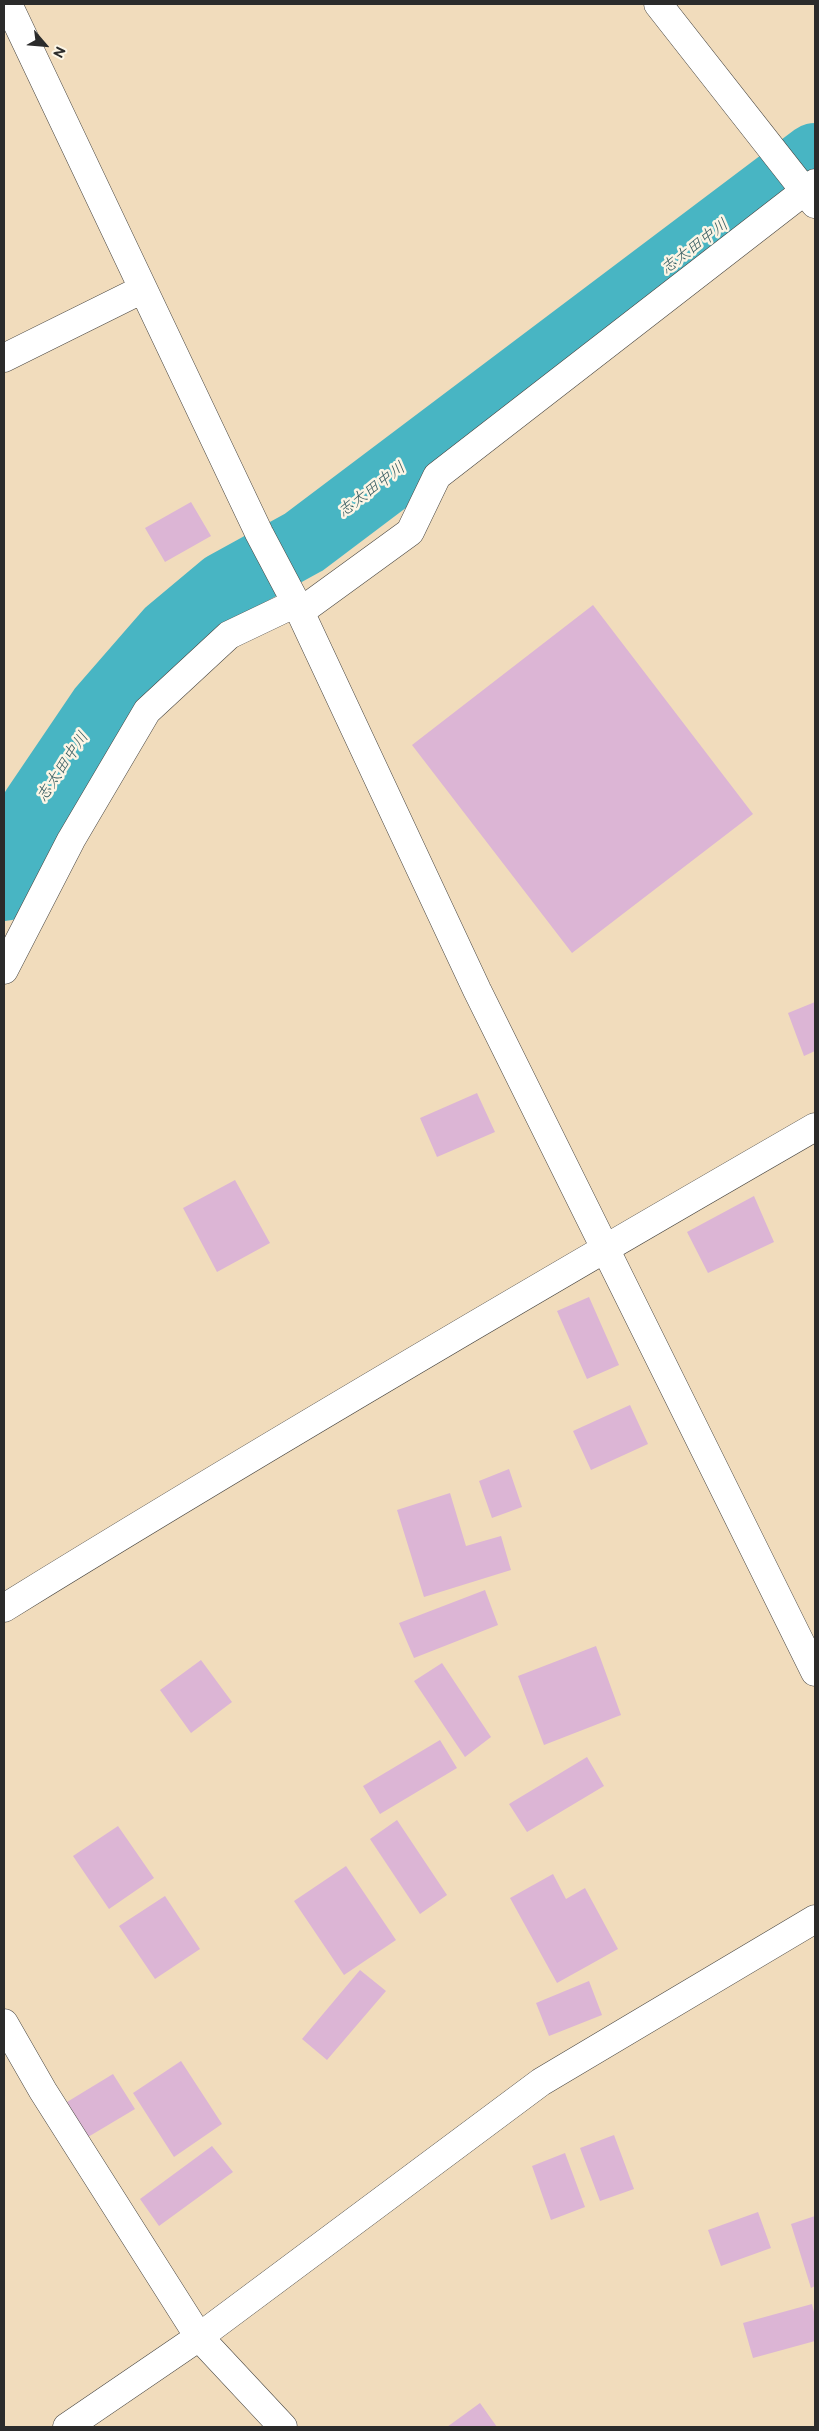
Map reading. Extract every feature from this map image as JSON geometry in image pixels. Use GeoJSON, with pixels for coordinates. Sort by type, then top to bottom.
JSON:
{"type":"FeatureCollection","features":[{"type":"Feature","properties":{"kind":"street"},"geometry":{"type":"LineString","coordinates":[[8,4],[259,533],[294,600],[477,990],[815,1672]]}},
{"type":"Feature","properties":{"kind":"street"},"geometry":{"type":"LineString","coordinates":[[4,970],[71,840],[146,711],[229,635],[294,600],[410,532],[437,476],[812,193],[758,132],[658,4]]}},
{"type":"Feature","properties":{"kind":"street"},"geometry":{"type":"LineString","coordinates":[[4,358],[143,289]]}},
{"type":"Feature","properties":{"kind":"street"},"geometry":{"type":"LineString","coordinates":[[4,1608],[200,1487],[606,1247],[815,1127]]}},
{"type":"Feature","properties":{"kind":"street"},"geometry":{"type":"LineString","coordinates":[[67,2427],[199,2337],[541,2082],[815,1919]]}},
{"type":"Feature","properties":{"kind":"street"},"geometry":{"type":"LineString","coordinates":[[4,2024],[48,2099],[199,2337],[283,2427]]}},
{"type":"Feature","properties":{"kind":"building"},"geometry":{"type":"Polygon","coordinates":[[[191,502],[211,536],[165,562],[145,528],[191,502]]]}},
{"type":"Feature","properties":{"kind":"building"},"geometry":{"type":"Polygon","coordinates":[[[593,605],[753,814],[572,953],[412,745],[593,605]]]}},
{"type":"Feature","properties":{"kind":"building"},"geometry":{"type":"Polygon","coordinates":[[[815,1002],[815,1051],[804,1056],[788,1013],[815,1002]]]}},
{"type":"Feature","properties":{"kind":"building"},"geometry":{"type":"Polygon","coordinates":[[[477,1093],[495,1132],[437,1157],[420,1118],[477,1093]]]}},
{"type":"Feature","properties":{"kind":"building"},"geometry":{"type":"Polygon","coordinates":[[[235,1180],[270,1243],[217,1272],[183,1208],[235,1180]]]}},
{"type":"Feature","properties":{"kind":"building"},"geometry":{"type":"Polygon","coordinates":[[[754,1196],[774,1242],[708,1273],[687,1232],[754,1196]]]}},
{"type":"Feature","properties":{"kind":"building"},"geometry":{"type":"Polygon","coordinates":[[[589,1297],[619,1365],[587,1379],[557,1311],[589,1297]]]}},
{"type":"Feature","properties":{"kind":"building"},"geometry":{"type":"Polygon","coordinates":[[[630,1405],[648,1444],[591,1470],[573,1431],[630,1405]]]}},
{"type":"Feature","properties":{"kind":"building"},"geometry":{"type":"Polygon","coordinates":[[[509,1469],[522,1507],[492,1518],[479,1481],[509,1469]]]}},
{"type":"Feature","properties":{"kind":"building"},"geometry":{"type":"Polygon","coordinates":[[[450,1493],[466,1546],[501,1536],[511,1570],[424,1597],[397,1510],[450,1493]]]}},
{"type":"Feature","properties":{"kind":"building"},"geometry":{"type":"Polygon","coordinates":[[[485,1590],[498,1625],[414,1658],[399,1623],[485,1590]]]}},
{"type":"Feature","properties":{"kind":"building"},"geometry":{"type":"Polygon","coordinates":[[[596,1646],[621,1715],[544,1745],[518,1676],[596,1646]]]}},
{"type":"Feature","properties":{"kind":"building"},"geometry":{"type":"Polygon","coordinates":[[[201,1660],[232,1702],[191,1733],[160,1690],[201,1660]]]}},
{"type":"Feature","properties":{"kind":"building"},"geometry":{"type":"Polygon","coordinates":[[[442,1663],[491,1737],[465,1757],[414,1681],[442,1663]]]}},
{"type":"Feature","properties":{"kind":"building"},"geometry":{"type":"Polygon","coordinates":[[[440,1740],[457,1768],[380,1814],[363,1786],[440,1740]]]}},
{"type":"Feature","properties":{"kind":"building"},"geometry":{"type":"Polygon","coordinates":[[[587,1757],[604,1786],[527,1832],[509,1804],[587,1757]]]}},
{"type":"Feature","properties":{"kind":"building"},"geometry":{"type":"Polygon","coordinates":[[[397,1820],[447,1895],[420,1914],[370,1839],[397,1820]]]}},
{"type":"Feature","properties":{"kind":"building"},"geometry":{"type":"Polygon","coordinates":[[[118,1826],[154,1878],[109,1909],[73,1856],[118,1826]]]}},
{"type":"Feature","properties":{"kind":"building"},"geometry":{"type":"Polygon","coordinates":[[[346,1866],[396,1940],[344,1975],[294,1901],[346,1866]]]}},
{"type":"Feature","properties":{"kind":"building"},"geometry":{"type":"Polygon","coordinates":[[[553,1874],[566,1899],[585,1888],[618,1949],[557,1983],[510,1898],[553,1874]]]}},
{"type":"Feature","properties":{"kind":"building"},"geometry":{"type":"Polygon","coordinates":[[[165,1896],[200,1949],[155,1979],[119,1926],[165,1896]]]}},
{"type":"Feature","properties":{"kind":"building"},"geometry":{"type":"Polygon","coordinates":[[[360,1970],[386,1991],[327,2060],[302,2039],[360,1970]]]}},
{"type":"Feature","properties":{"kind":"building"},"geometry":{"type":"Polygon","coordinates":[[[589,1981],[602,2015],[549,2036],[536,2003],[589,1981]]]}},
{"type":"Feature","properties":{"kind":"building"},"geometry":{"type":"Polygon","coordinates":[[[181,2061],[222,2124],[174,2157],[133,2093],[181,2061]]]}},
{"type":"Feature","properties":{"kind":"building"},"geometry":{"type":"Polygon","coordinates":[[[113,2074],[135,2109],[88,2137],[67,2102],[113,2074]]]}},
{"type":"Feature","properties":{"kind":"building"},"geometry":{"type":"Polygon","coordinates":[[[614,2135],[634,2189],[600,2201],[580,2148],[614,2135]]]}},
{"type":"Feature","properties":{"kind":"building"},"geometry":{"type":"Polygon","coordinates":[[[212,2146],[233,2172],[159,2226],[140,2199],[212,2146]]]}},
{"type":"Feature","properties":{"kind":"building"},"geometry":{"type":"Polygon","coordinates":[[[565,2153],[585,2207],[551,2220],[532,2166],[565,2153]]]}},
{"type":"Feature","properties":{"kind":"building"},"geometry":{"type":"Polygon","coordinates":[[[758,2212],[771,2248],[721,2266],[708,2230],[758,2212]]]}},
{"type":"Feature","properties":{"kind":"building"},"geometry":{"type":"Polygon","coordinates":[[[815,2216],[815,2286],[811,2288],[791,2224],[815,2216]]]}},
{"type":"Feature","properties":{"kind":"building"},"geometry":{"type":"Polygon","coordinates":[[[812,2304],[815,2316],[815,2341],[753,2358],[743,2323],[812,2304]]]}},
{"type":"Feature","properties":{"kind":"building"},"geometry":{"type":"Polygon","coordinates":[[[480,2403],[497,2427],[447,2427],[480,2403]]]}},
{"type":"Feature","properties":{"kind":"waterway","name":"志太田中川"},"geometry":{"type":"LineString","coordinates":[[4,887],[35,808],[102,709],[169,632],[224,586],[304,542],[815,157]]}}]}
